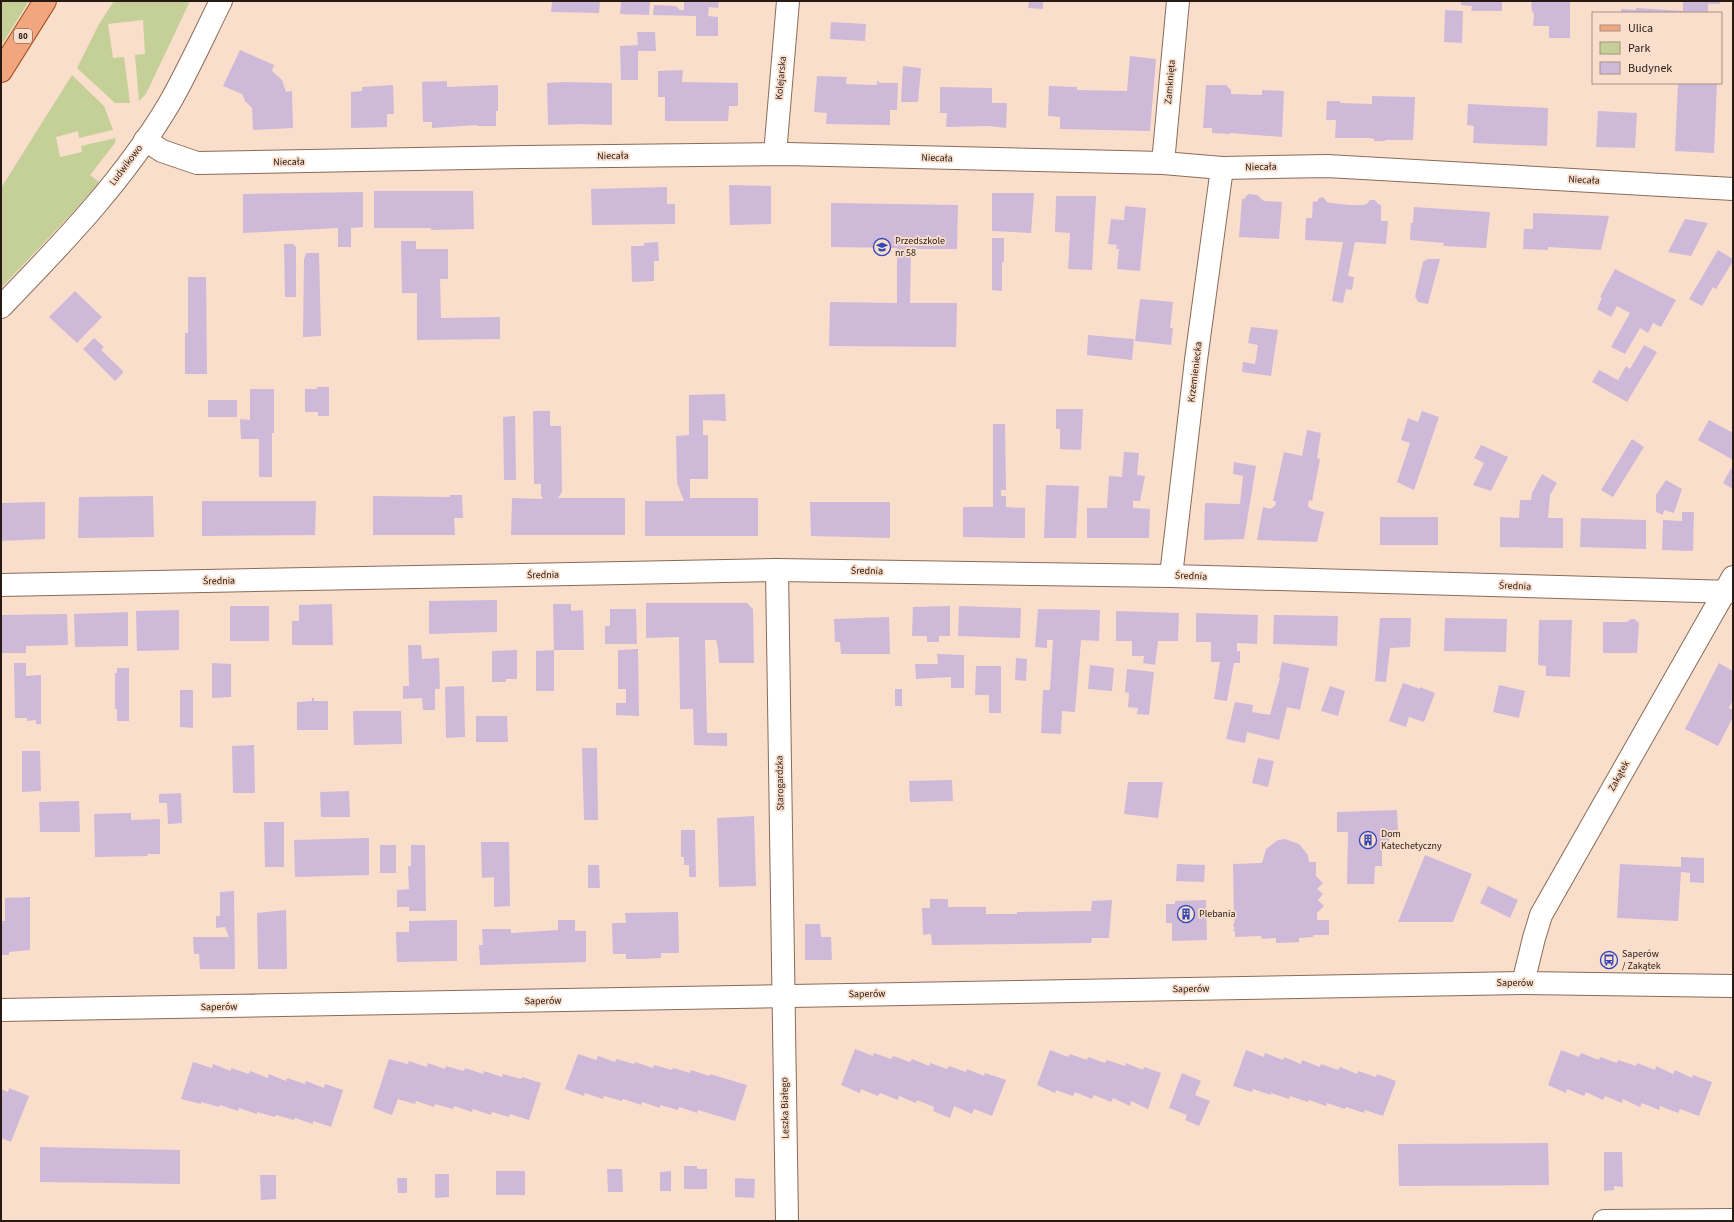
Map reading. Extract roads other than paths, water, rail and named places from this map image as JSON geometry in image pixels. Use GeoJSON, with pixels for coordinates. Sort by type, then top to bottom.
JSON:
{"type":"FeatureCollection","features":[{"type":"Feature","properties":{"kind":"main road","name":"80"},"geometry":{"type":"LineString","coordinates":[[1,71],[45,1]]}},
{"type":"Feature","properties":{"kind":"street","name":"Ludwikowo"},"geometry":{"type":"LineString","coordinates":[[1,307],[73,232],[145,140],[172,98],[221,1]]}},
{"type":"Feature","properties":{"kind":"street","name":"Kolejarska"},"geometry":{"type":"LineString","coordinates":[[775,154],[788,1]]}},
{"type":"Feature","properties":{"kind":"street","name":"Zamknięta"},"geometry":{"type":"LineString","coordinates":[[1163,163],[1178,1]]}},
{"type":"Feature","properties":{"kind":"street","name":"Niecała"},"geometry":{"type":"LineString","coordinates":[[145,140],[162,151],[197,163],[775,154],[1163,163],[1222,168],[1327,166],[1733,189]]}},
{"type":"Feature","properties":{"kind":"street","name":"Krzemieniecka"},"geometry":{"type":"LineString","coordinates":[[1171,576],[1196,360],[1222,168]]}},
{"type":"Feature","properties":{"kind":"street","name":"Średnia"},"geometry":{"type":"LineString","coordinates":[[1,585],[777,570],[1730,587]]}},
{"type":"Feature","properties":{"kind":"street","name":"Starogardzka"},"geometry":{"type":"LineString","coordinates":[[777,570],[784,996]]}},
{"type":"Feature","properties":{"kind":"street","name":"Zakątek"},"geometry":{"type":"LineString","coordinates":[[1523,983],[1541,915],[1730,587]]}},
{"type":"Feature","properties":{"kind":"street","name":"Saperów"},"geometry":{"type":"LineString","coordinates":[[1,1010],[1523,983],[1733,986]]}},
{"type":"Feature","properties":{"kind":"street","name":"Leszka Białego"},"geometry":{"type":"LineString","coordinates":[[784,996],[786,1221]]}},
{"type":"Feature","properties":{"kind":"street"},"geometry":{"type":"LineString","coordinates":[[1604,1221],[1733,1220]]}},
{"type":"Feature","properties":{"kind":"place","name":"Przedszkole nr 58"},"geometry":{"type":"Point","coordinates":[882,247]}},
{"type":"Feature","properties":{"kind":"place","name":"Dom Katechetyczny"},"geometry":{"type":"Point","coordinates":[1368,840]}},
{"type":"Feature","properties":{"kind":"place","name":"Plebania"},"geometry":{"type":"Point","coordinates":[1186,914]}},
{"type":"Feature","properties":{"kind":"place","name":"Saperów / Zakątek"},"geometry":{"type":"Point","coordinates":[1609,960]}}]}
